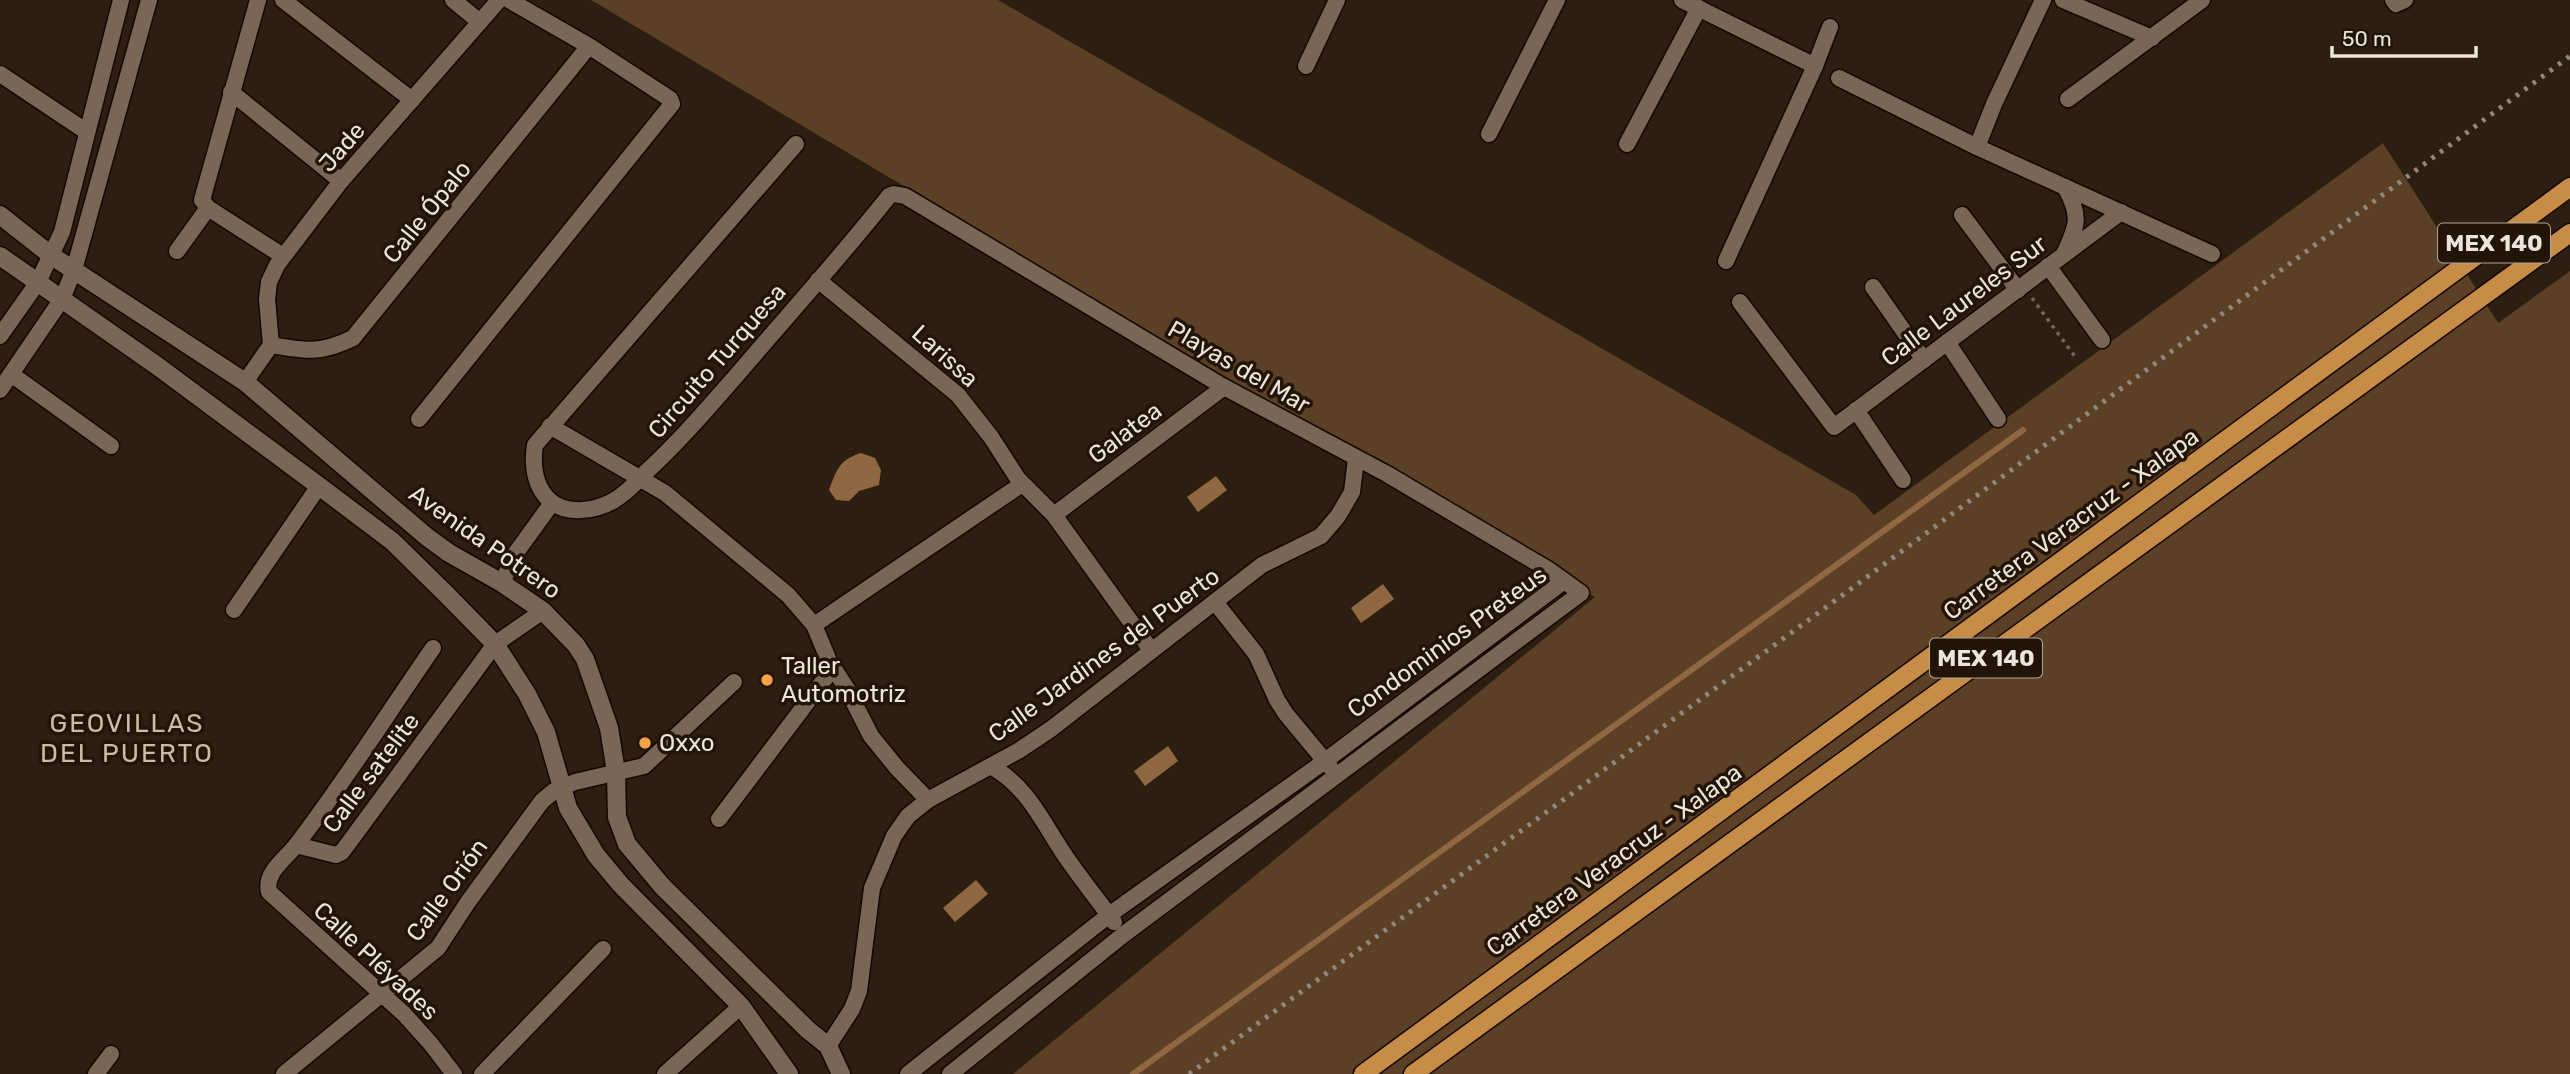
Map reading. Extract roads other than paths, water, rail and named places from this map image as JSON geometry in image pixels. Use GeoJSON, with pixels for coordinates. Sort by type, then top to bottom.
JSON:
{"type":"FeatureCollection","features":[{"type":"Feature","properties":{"kind":"main road","name":"Carretera Veracruz - Xalapa"},"geometry":{"type":"LineString","coordinates":[[1363,1074],[2570,187]]}},
{"type":"Feature","properties":{"kind":"main road","name":"MEX 140"},"geometry":{"type":"LineString","coordinates":[[1413,1074],[2570,233]]}},
{"type":"Feature","properties":{"kind":"street"},"geometry":{"type":"LineString","coordinates":[[0,336],[38,282],[52,256],[65,220],[121,0]]}},
{"type":"Feature","properties":{"kind":"street"},"geometry":{"type":"LineString","coordinates":[[0,390],[62,299],[74,270],[149,0]]}},
{"type":"Feature","properties":{"kind":"street"},"geometry":{"type":"LineString","coordinates":[[258,0],[230,92],[202,200],[208,208],[283,256]]}},
{"type":"Feature","properties":{"kind":"street"},"geometry":{"type":"LineString","coordinates":[[283,0],[412,100]]}},
{"type":"Feature","properties":{"kind":"street"},"geometry":{"type":"LineString","coordinates":[[453,0],[480,22]]}},
{"type":"Feature","properties":{"kind":"street"},"geometry":{"type":"LineString","coordinates":[[419,419],[671,107],[670,99],[589,46],[509,0]]}},
{"type":"Feature","properties":{"kind":"street","name":"Jade"},"geometry":{"type":"LineString","coordinates":[[271,345],[267,299],[270,282],[283,256],[341,181],[480,22],[509,0]]}},
{"type":"Feature","properties":{"kind":"street"},"geometry":{"type":"LineString","coordinates":[[1306,66],[1337,0]]}},
{"type":"Feature","properties":{"kind":"street"},"geometry":{"type":"LineString","coordinates":[[1489,134],[1557,0]]}},
{"type":"Feature","properties":{"kind":"street"},"geometry":{"type":"LineString","coordinates":[[1682,0],[1815,66]]}},
{"type":"Feature","properties":{"kind":"street"},"geometry":{"type":"LineString","coordinates":[[1977,147],[1994,104],[2043,0]]}},
{"type":"Feature","properties":{"kind":"street"},"geometry":{"type":"LineString","coordinates":[[2063,0],[2152,38]]}},
{"type":"Feature","properties":{"kind":"street"},"geometry":{"type":"LineString","coordinates":[[2068,99],[2202,0]]}},
{"type":"Feature","properties":{"kind":"street"},"geometry":{"type":"LineString","coordinates":[[2393,0],[2396,4],[2405,0]]}},
{"type":"Feature","properties":{"kind":"street"},"geometry":{"type":"LineString","coordinates":[[1627,144],[1699,8]]}},
{"type":"Feature","properties":{"kind":"street"},"geometry":{"type":"LineString","coordinates":[[1726,261],[1815,66],[1830,27]]}},
{"type":"Feature","properties":{"kind":"street","name":"Calle Ópalo"},"geometry":{"type":"LineString","coordinates":[[271,345],[306,351],[321,350],[353,338],[589,46]]}},
{"type":"Feature","properties":{"kind":"street"},"geometry":{"type":"LineString","coordinates":[[0,74],[87,132]]}},
{"type":"Feature","properties":{"kind":"street"},"geometry":{"type":"LineString","coordinates":[[1839,78],[1977,147],[2212,254]]}},
{"type":"Feature","properties":{"kind":"street"},"geometry":{"type":"LineString","coordinates":[[230,92],[341,181]]}},
{"type":"Feature","properties":{"kind":"street"},"geometry":{"type":"LineString","coordinates":[[502,583],[515,554],[552,503],[543,493],[533,462],[535,445],[796,144]]}},
{"type":"Feature","properties":{"kind":"street"},"geometry":{"type":"LineString","coordinates":[[2063,256],[2076,230],[2077,217],[2075,206],[2065,187]]}},
{"type":"Feature","properties":{"kind":"street","name":"Circuito Turquesa"},"geometry":{"type":"LineString","coordinates":[[552,503],[568,509],[596,509],[616,500],[664,457],[891,195]]}},
{"type":"Feature","properties":{"kind":"street","name":"Playas del Mar"},"geometry":{"type":"LineString","coordinates":[[891,195],[905,196],[1224,387],[1356,460],[1383,472],[1564,581]]}},
{"type":"Feature","properties":{"kind":"street"},"geometry":{"type":"LineString","coordinates":[[177,251],[208,208]]}},
{"type":"Feature","properties":{"kind":"street","name":"Calle Laureles Sur"},"geometry":{"type":"LineString","coordinates":[[1740,302],[1834,427],[2121,212]]}},
{"type":"Feature","properties":{"kind":"street","name":"Avenida Potrero"},"geometry":{"type":"LineString","coordinates":[[0,215],[52,256],[245,382],[427,537],[544,611],[564,631],[584,659],[608,728],[616,772],[617,817],[628,844],[662,886],[828,1046]]}},
{"type":"Feature","properties":{"kind":"street"},"geometry":{"type":"LineString","coordinates":[[1962,215],[2020,288]]}},
{"type":"Feature","properties":{"kind":"street"},"geometry":{"type":"LineString","coordinates":[[0,256],[156,365],[408,555],[495,644],[538,714],[572,817],[596,855],[741,1006],[789,1074]]}},
{"type":"Feature","properties":{"kind":"street"},"geometry":{"type":"LineString","coordinates":[[2048,267],[2102,340]]}},
{"type":"Feature","properties":{"kind":"street","name":"Larissa"},"geometry":{"type":"LineString","coordinates":[[818,280],[958,395],[1022,484],[1054,515],[1151,650]]}},
{"type":"Feature","properties":{"kind":"street"},"geometry":{"type":"LineString","coordinates":[[1873,288],[1924,360]]}},
{"type":"Feature","properties":{"kind":"street"},"geometry":{"type":"LineString","coordinates":[[1947,342],[1998,419]]}},
{"type":"Feature","properties":{"kind":"street"},"geometry":{"type":"LineString","coordinates":[[245,382],[271,345]]}},
{"type":"Feature","properties":{"kind":"street"},"geometry":{"type":"LineString","coordinates":[[11,374],[111,446]]}},
{"type":"Feature","properties":{"kind":"street","name":"Galatea"},"geometry":{"type":"LineString","coordinates":[[1054,515],[1224,387]]}},
{"type":"Feature","properties":{"kind":"street"},"geometry":{"type":"LineString","coordinates":[[1856,410],[1903,480]]}},
{"type":"Feature","properties":{"kind":"street"},"geometry":{"type":"LineString","coordinates":[[551,425],[682,506],[788,596],[814,625],[833,668],[871,736],[928,800]]}},
{"type":"Feature","properties":{"kind":"street","name":"Calle Jardines del Puerto"},"geometry":{"type":"LineString","coordinates":[[828,1046],[852,1009],[859,991],[872,888],[884,856],[908,816],[928,800],[1051,729],[1262,565],[1321,536],[1338,516],[1352,492],[1356,460]]}},
{"type":"Feature","properties":{"kind":"street"},"geometry":{"type":"LineString","coordinates":[[814,625],[1022,484]]}},
{"type":"Feature","properties":{"kind":"street"},"geometry":{"type":"LineString","coordinates":[[233,610],[319,486]]}},
{"type":"Feature","properties":{"kind":"street","name":"Condominios Preteus"},"geometry":{"type":"LineString","coordinates":[[908,1074],[1109,915],[1325,761],[1564,581],[1580,592],[1580,595],[1338,777],[1123,935],[950,1074]]}},
{"type":"Feature","properties":{"kind":"street"},"geometry":{"type":"LineString","coordinates":[[1215,602],[1256,654],[1277,701],[1290,720],[1338,777]]}},
{"type":"Feature","properties":{"kind":"street"},"geometry":{"type":"LineString","coordinates":[[495,644],[544,611]]}},
{"type":"Feature","properties":{"kind":"street","name":"Calle satelite"},"geometry":{"type":"LineString","coordinates":[[267,884],[269,876],[296,845],[336,855],[342,852],[495,644]]}},
{"type":"Feature","properties":{"kind":"street"},"geometry":{"type":"LineString","coordinates":[[296,845],[433,648]]}},
{"type":"Feature","properties":{"kind":"street"},"geometry":{"type":"LineString","coordinates":[[719,819],[833,668]]}},
{"type":"Feature","properties":{"kind":"street","name":"Calle Orión"},"geometry":{"type":"LineString","coordinates":[[284,1074],[438,948],[542,801],[562,786],[636,769],[652,760],[734,682]]}},
{"type":"Feature","properties":{"kind":"street"},"geometry":{"type":"LineString","coordinates":[[992,765],[1006,774],[1028,796],[1067,859],[1123,935]]}},
{"type":"Feature","properties":{"kind":"street","name":"Calle Pléyades"},"geometry":{"type":"LineString","coordinates":[[267,884],[269,892],[417,1027],[454,1074]]}},
{"type":"Feature","properties":{"kind":"street"},"geometry":{"type":"LineString","coordinates":[[482,1074],[603,949]]}},
{"type":"Feature","properties":{"kind":"street"},"geometry":{"type":"LineString","coordinates":[[665,1074],[741,1006]]}},
{"type":"Feature","properties":{"kind":"street"},"geometry":{"type":"LineString","coordinates":[[828,1046],[841,1074]]}},
{"type":"Feature","properties":{"kind":"street"},"geometry":{"type":"LineString","coordinates":[[96,1074],[111,1054]]}},
{"type":"Feature","properties":{"kind":"waterway"},"geometry":{"type":"LineString","coordinates":[[1133,1074],[2023,430]]}},
{"type":"Feature","properties":{"kind":"railway"},"geometry":{"type":"LineString","coordinates":[[1189,1074],[1840,597],[2570,56]]}},
{"type":"Feature","properties":{"kind":"place","name":"Taller Automotriz"},"geometry":{"type":"Point","coordinates":[767,680]}},
{"type":"Feature","properties":{"kind":"place","name":"Oxxo"},"geometry":{"type":"Point","coordinates":[645,743]}},
{"type":"Feature","properties":{"kind":"district","name":"GEOVILLAS DEL PUERTO"},"geometry":{"type":"Point","coordinates":[127,738]}}]}
